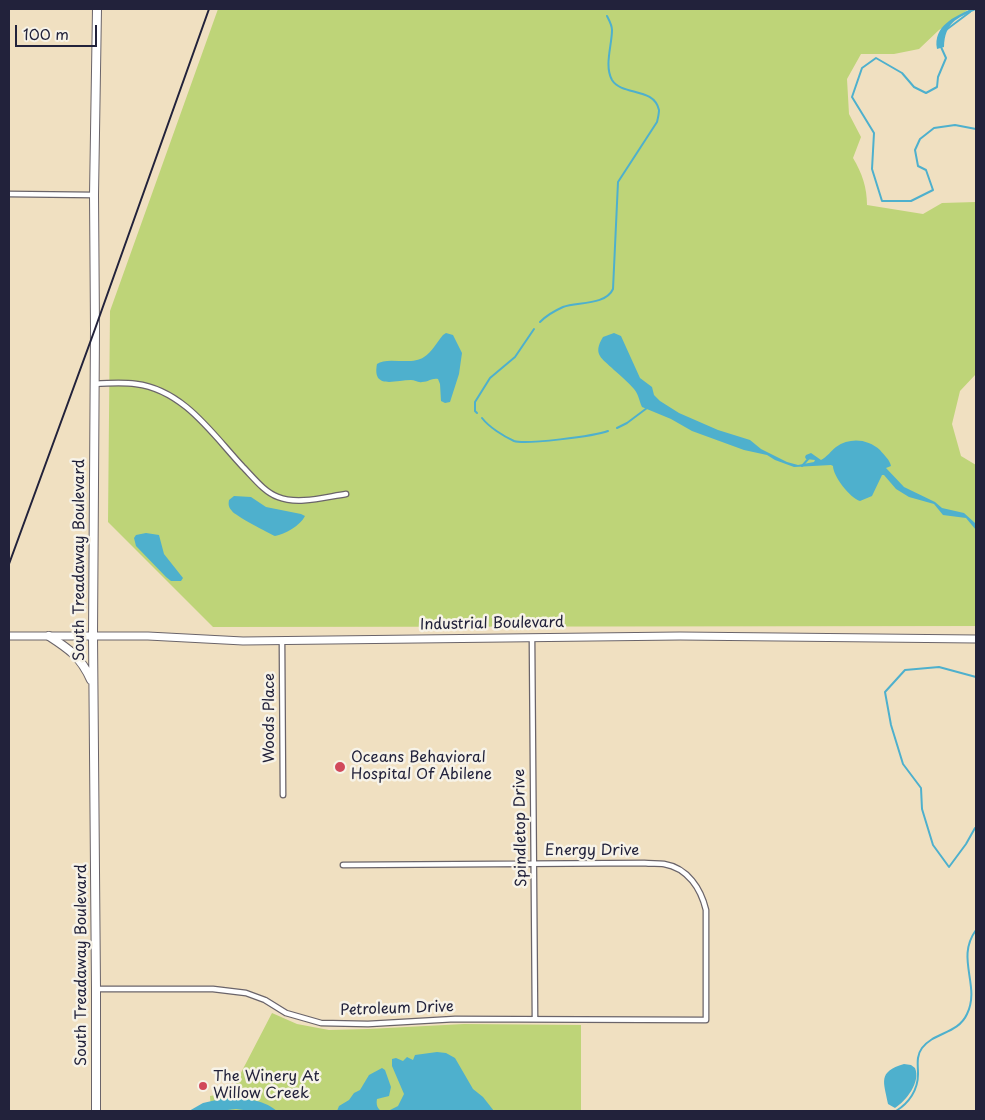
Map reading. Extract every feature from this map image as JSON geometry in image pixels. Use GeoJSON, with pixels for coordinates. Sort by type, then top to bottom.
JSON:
{"type":"FeatureCollection","features":[{"type":"Feature","properties":{"kind":"main road","name":"South Treadaway Boulevard"},"geometry":{"type":"LineString","coordinates":[[96,1111],[93,635],[94,194],[97,9]]}},
{"type":"Feature","properties":{"kind":"main road","name":"Industrial Boulevard"},"geometry":{"type":"LineString","coordinates":[[9,636],[93,635],[234,641],[680,636],[976,640]]}},
{"type":"Feature","properties":{"kind":"main road"},"geometry":{"type":"LineString","coordinates":[[48,636],[71,650],[85,666],[93,684]]}},
{"type":"Feature","properties":{"kind":"street"},"geometry":{"type":"LineString","coordinates":[[9,194],[94,194]]}},
{"type":"Feature","properties":{"kind":"street"},"geometry":{"type":"LineString","coordinates":[[94,384],[121,382],[138,384],[152,387],[171,396],[189,410],[266,490],[276,496],[296,500],[346,494]]}},
{"type":"Feature","properties":{"kind":"street","name":"Spindletop Drive"},"geometry":{"type":"LineString","coordinates":[[532,638],[534,1019]]}},
{"type":"Feature","properties":{"kind":"street","name":"Woods Place"},"geometry":{"type":"LineString","coordinates":[[282,641],[283,795]]}},
{"type":"Feature","properties":{"kind":"street","name":"Energy Drive"},"geometry":{"type":"LineString","coordinates":[[343,865],[665,864],[676,868],[690,878],[703,896],[706,910],[706,1020]]}},
{"type":"Feature","properties":{"kind":"street","name":"Petroleum Drive"},"geometry":{"type":"LineString","coordinates":[[96,989],[230,990],[246,993],[265,1000],[286,1013],[321,1023],[345,1025],[455,1019],[706,1020]]}},
{"type":"Feature","properties":{"kind":"green space"},"geometry":{"type":"Polygon","coordinates":[[[218,9],[969,9],[939,30],[919,49],[894,54],[861,54],[847,79],[849,114],[861,137],[853,158],[863,180],[867,205],[923,214],[942,203],[976,202],[976,374],[960,391],[952,424],[961,456],[976,465],[976,626],[213,627],[108,522],[110,311],[218,9]]]}},
{"type":"Feature","properties":{"kind":"green space"},"geometry":{"type":"Polygon","coordinates":[[[272,1013],[297,1024],[329,1030],[464,1024],[581,1025],[581,1111],[211,1111],[210,1096],[231,1092],[272,1013]]]}},
{"type":"Feature","properties":{"kind":"water"},"geometry":{"type":"Polygon","coordinates":[[[971,9],[976,10],[953,22],[947,32],[944,47],[937,49],[938,34],[946,23],[971,9]]]}},
{"type":"Feature","properties":{"kind":"water"},"geometry":{"type":"Polygon","coordinates":[[[446,333],[453,335],[462,353],[459,374],[450,402],[445,403],[441,401],[438,379],[421,382],[411,380],[386,382],[378,377],[376,372],[377,364],[387,361],[419,360],[430,352],[446,333]]]}},
{"type":"Feature","properties":{"kind":"water"},"geometry":{"type":"Polygon","coordinates":[[[614,333],[621,336],[640,378],[652,387],[654,395],[660,401],[679,413],[718,430],[750,440],[761,449],[787,462],[798,465],[814,462],[815,460],[806,459],[806,455],[811,453],[821,460],[836,447],[847,442],[859,441],[870,443],[887,458],[891,466],[886,468],[904,487],[935,502],[942,508],[964,513],[975,523],[976,530],[966,518],[943,515],[934,504],[909,497],[896,489],[884,475],[882,475],[872,496],[860,501],[852,496],[843,486],[831,465],[794,467],[767,455],[744,450],[692,431],[671,419],[642,407],[634,389],[602,359],[598,352],[603,337],[614,333]]]}},
{"type":"Feature","properties":{"kind":"water"},"geometry":{"type":"Polygon","coordinates":[[[234,496],[251,497],[266,507],[305,516],[292,529],[275,536],[234,513],[229,506],[229,500],[234,496]]]}},
{"type":"Feature","properties":{"kind":"water"},"geometry":{"type":"Polygon","coordinates":[[[146,533],[159,535],[164,554],[183,578],[181,581],[171,581],[136,546],[134,538],[136,535],[146,533]]]}},
{"type":"Feature","properties":{"kind":"water"},"geometry":{"type":"Polygon","coordinates":[[[437,1052],[446,1053],[455,1058],[473,1089],[483,1097],[494,1111],[388,1111],[398,1106],[404,1094],[392,1066],[392,1059],[396,1058],[403,1061],[407,1057],[413,1060],[415,1055],[437,1052]]]}},
{"type":"Feature","properties":{"kind":"water"},"geometry":{"type":"Polygon","coordinates":[[[904,1064],[915,1068],[916,1079],[908,1096],[895,1108],[888,1104],[884,1079],[886,1074],[895,1067],[904,1064]]]}},
{"type":"Feature","properties":{"kind":"water"},"geometry":{"type":"Polygon","coordinates":[[[382,1068],[385,1070],[391,1087],[389,1096],[377,1099],[377,1106],[383,1111],[337,1111],[339,1106],[360,1090],[369,1075],[382,1068]]]}},
{"type":"Feature","properties":{"kind":"water"},"geometry":{"type":"Polygon","coordinates":[[[225,1098],[259,1101],[277,1111],[236,1109],[189,1111],[203,1103],[225,1098]]]}},
{"type":"Feature","properties":{"kind":"waterway"},"geometry":{"type":"LineString","coordinates":[[946,30],[970,12]]}},
{"type":"Feature","properties":{"kind":"waterway"},"geometry":{"type":"LineString","coordinates":[[540,322],[551,313],[563,307],[604,298],[613,289],[618,182],[658,119],[659,110],[651,98],[623,88],[612,80],[608,62],[612,28],[607,16]]}},
{"type":"Feature","properties":{"kind":"waterway"},"geometry":{"type":"LineString","coordinates":[[941,47],[946,58],[938,77],[937,87],[926,93],[914,87],[902,73],[876,58],[862,68],[852,97],[874,133],[872,169],[882,201],[911,201],[933,190],[926,170],[918,166],[915,150],[920,139],[934,128],[955,125],[976,129]]}},
{"type":"Feature","properties":{"kind":"waterway"},"geometry":{"type":"LineString","coordinates":[[477,413],[475,411],[475,402],[490,378],[515,357],[534,329]]}},
{"type":"Feature","properties":{"kind":"waterway"},"geometry":{"type":"LineString","coordinates":[[617,428],[647,408]]}},
{"type":"Feature","properties":{"kind":"waterway"},"geometry":{"type":"LineString","coordinates":[[482,418],[501,434],[514,441],[521,442],[560,439],[608,431]]}},
{"type":"Feature","properties":{"kind":"waterway"},"geometry":{"type":"LineString","coordinates":[[802,466],[809,458]]}},
{"type":"Feature","properties":{"kind":"waterway"},"geometry":{"type":"LineString","coordinates":[[976,677],[939,667],[905,670],[885,692],[891,725],[903,764],[921,788],[922,809],[933,845],[949,867],[976,829]]}},
{"type":"Feature","properties":{"kind":"waterway"},"geometry":{"type":"LineString","coordinates":[[896,1111],[909,1100],[914,1091],[918,1080],[918,1057],[922,1048],[933,1039],[958,1026],[967,1014],[971,1003],[968,951],[970,941],[976,930]]}},
{"type":"Feature","properties":{"kind":"railway"},"geometry":{"type":"LineString","coordinates":[[9,564],[209,9]]}},
{"type":"Feature","properties":{"kind":"place","name":"Oceans Behavioral Hospital Of Abilene"},"geometry":{"type":"Point","coordinates":[340,767]}},
{"type":"Feature","properties":{"kind":"place","name":"The Winery At Willow Creek"},"geometry":{"type":"Point","coordinates":[203,1086]}}]}
